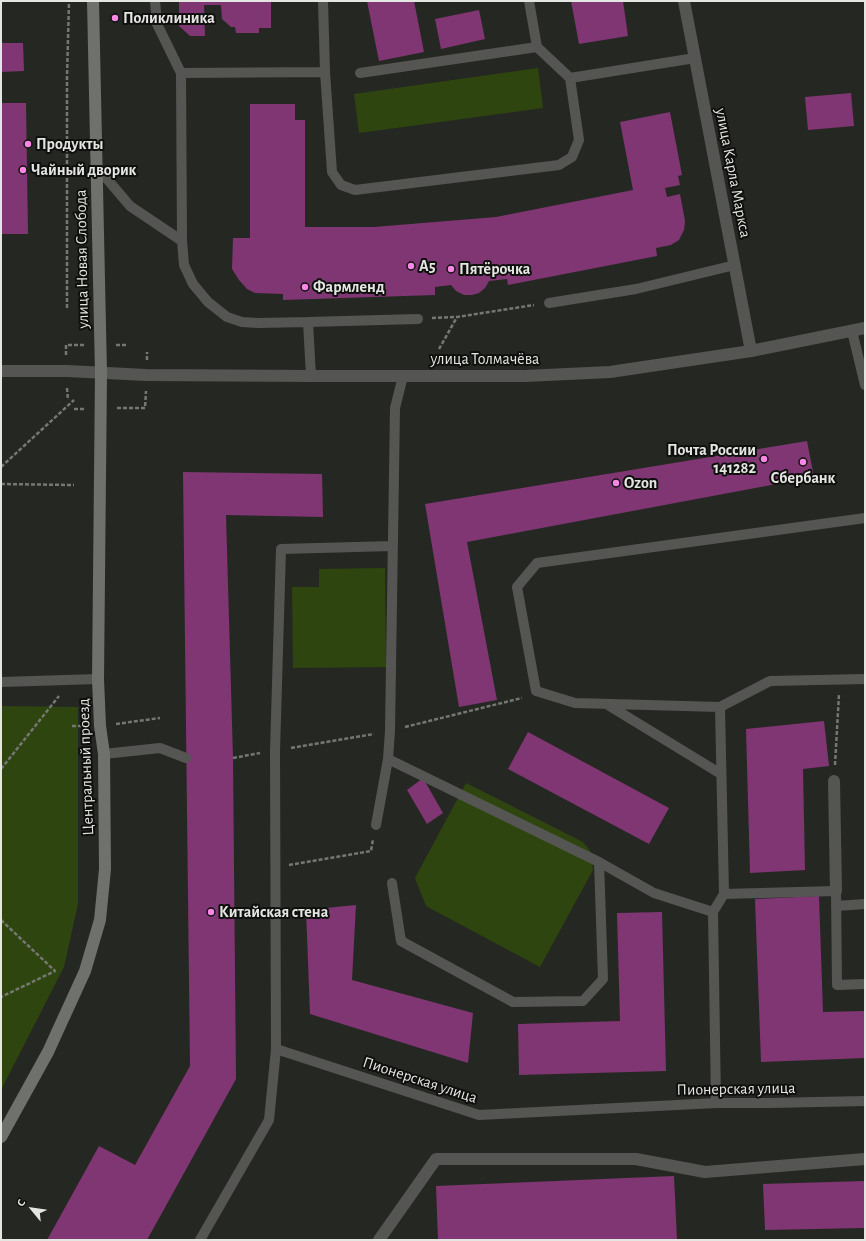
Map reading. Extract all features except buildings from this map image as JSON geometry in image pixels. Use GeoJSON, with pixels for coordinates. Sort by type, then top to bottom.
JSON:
{"type":"FeatureCollection","features":[{"type":"Feature","properties":{"kind":"main road","name":"улица Новая Слобода"},"geometry":{"type":"LineString","coordinates":[[93,1],[101,373]]}},
{"type":"Feature","properties":{"kind":"main road","name":"Центральный проезд"},"geometry":{"type":"LineString","coordinates":[[1,1136],[48,1052],[85,971],[100,920],[105,869],[104,754],[100,726],[98,679],[101,373]]}},
{"type":"Feature","properties":{"kind":"street","name":"улица Карла Маркса"},"geometry":{"type":"LineString","coordinates":[[684,1],[751,350]]}},
{"type":"Feature","properties":{"kind":"street","name":"улица Толмачёва"},"geometry":{"type":"LineString","coordinates":[[1,371],[67,371],[146,375],[311,376],[525,376],[610,372],[751,350],[865,328]]}},
{"type":"Feature","properties":{"kind":"street"},"geometry":{"type":"LineString","coordinates":[[834,781],[836,891]]}},
{"type":"Feature","properties":{"kind":"street"},"geometry":{"type":"LineString","coordinates":[[379,1240],[436,1159],[636,1159],[705,1172],[865,1159]]}},
{"type":"Feature","properties":{"kind":"lane"},"geometry":{"type":"LineString","coordinates":[[155,1],[157,24],[182,73],[182,241],[184,265],[193,284],[208,302],[227,317],[242,322],[258,323],[418,319]]}},
{"type":"Feature","properties":{"kind":"lane"},"geometry":{"type":"LineString","coordinates":[[323,1],[325,72],[332,172],[341,185],[355,190],[559,166],[572,157],[579,140],[570,78],[537,47],[529,1]]}},
{"type":"Feature","properties":{"kind":"lane"},"geometry":{"type":"LineString","coordinates":[[360,73],[537,47]]}},
{"type":"Feature","properties":{"kind":"lane"},"geometry":{"type":"LineString","coordinates":[[570,78],[695,58]]}},
{"type":"Feature","properties":{"kind":"lane"},"geometry":{"type":"LineString","coordinates":[[182,73],[325,72]]}},
{"type":"Feature","properties":{"kind":"lane"},"geometry":{"type":"LineString","coordinates":[[96,166],[130,206],[182,241]]}},
{"type":"Feature","properties":{"kind":"lane"},"geometry":{"type":"LineString","coordinates":[[549,303],[636,289],[735,265]]}},
{"type":"Feature","properties":{"kind":"lane"},"geometry":{"type":"LineString","coordinates":[[308,322],[311,376]]}},
{"type":"Feature","properties":{"kind":"lane"},"geometry":{"type":"LineString","coordinates":[[852,331],[865,385]]}},
{"type":"Feature","properties":{"kind":"lane"},"geometry":{"type":"LineString","coordinates":[[376,825],[388,759],[390,731],[395,408],[403,376]]}},
{"type":"Feature","properties":{"kind":"lane"},"geometry":{"type":"LineString","coordinates":[[865,518],[537,563],[517,587],[536,691],[575,703],[720,707],[770,681],[865,679]]}},
{"type":"Feature","properties":{"kind":"lane"},"geometry":{"type":"LineString","coordinates":[[200,1240],[269,1120],[276,1049],[275,750],[281,549],[393,546]]}},
{"type":"Feature","properties":{"kind":"lane"},"geometry":{"type":"LineString","coordinates":[[1,682],[98,679]]}},
{"type":"Feature","properties":{"kind":"lane"},"geometry":{"type":"LineString","coordinates":[[606,704],[722,774]]}},
{"type":"Feature","properties":{"kind":"lane"},"geometry":{"type":"LineString","coordinates":[[716,1103],[713,912],[724,894],[720,707]]}},
{"type":"Feature","properties":{"kind":"lane"},"geometry":{"type":"LineString","coordinates":[[104,754],[160,748],[186,758]]}},
{"type":"Feature","properties":{"kind":"lane"},"geometry":{"type":"LineString","coordinates":[[388,759],[599,862],[654,893],[713,912]]}},
{"type":"Feature","properties":{"kind":"lane"},"geometry":{"type":"LineString","coordinates":[[392,883],[401,941],[513,1002],[583,1001],[603,979],[599,862]]}},
{"type":"Feature","properties":{"kind":"lane"},"geometry":{"type":"LineString","coordinates":[[724,894],[836,891],[838,985],[865,984]]}},
{"type":"Feature","properties":{"kind":"lane"},"geometry":{"type":"LineString","coordinates":[[836,906],[865,904]]}},
{"type":"Feature","properties":{"kind":"lane","name":"Пионерская улица"},"geometry":{"type":"LineString","coordinates":[[276,1049],[479,1115],[716,1103],[865,1101]]}},
{"type":"Feature","properties":{"kind":"path"},"geometry":{"type":"LineString","coordinates":[[68,308],[67,77],[69,1]]}},
{"type":"Feature","properties":{"kind":"path"},"geometry":{"type":"LineString","coordinates":[[418,319],[457,317],[549,303]]}},
{"type":"Feature","properties":{"kind":"path"},"geometry":{"type":"LineString","coordinates":[[438,349],[457,317]]}},
{"type":"Feature","properties":{"kind":"path"},"geometry":{"type":"LineString","coordinates":[[1,467],[74,400]]}},
{"type":"Feature","properties":{"kind":"path"},"geometry":{"type":"LineString","coordinates":[[1,484],[74,485]]}},
{"type":"Feature","properties":{"kind":"path"},"geometry":{"type":"LineString","coordinates":[[834,781],[839,680]]}},
{"type":"Feature","properties":{"kind":"path"},"geometry":{"type":"LineString","coordinates":[[1,769],[72,681]]}},
{"type":"Feature","properties":{"kind":"path"},"geometry":{"type":"LineString","coordinates":[[275,868],[371,851],[376,825]]}},
{"type":"Feature","properties":{"kind":"path"},"geometry":{"type":"LineString","coordinates":[[1,920],[55,971],[1,997]]}},
{"type":"Feature","properties":{"kind":"green space"},"geometry":{"type":"Polygon","coordinates":[[[538,68],[543,108],[359,133],[354,94],[538,68]]]}},
{"type":"Feature","properties":{"kind":"green space"},"geometry":{"type":"Polygon","coordinates":[[[385,568],[386,667],[293,668],[292,587],[319,587],[319,569],[385,568]]]}},
{"type":"Feature","properties":{"kind":"green space"},"geometry":{"type":"Polygon","coordinates":[[[1,706],[78,707],[78,904],[64,967],[1,1090],[1,706]]]}},
{"type":"Feature","properties":{"kind":"green space"},"geometry":{"type":"Polygon","coordinates":[[[466,783],[583,842],[591,852],[593,870],[540,967],[426,906],[415,878],[466,783]]]}},
{"type":"Feature","properties":{"kind":"place","name":"Поликлиника"},"geometry":{"type":"Point","coordinates":[115,18]}},
{"type":"Feature","properties":{"kind":"place","name":"Продукты"},"geometry":{"type":"Point","coordinates":[28,144]}},
{"type":"Feature","properties":{"kind":"place","name":"Чайный дворик"},"geometry":{"type":"Point","coordinates":[23,170]}},
{"type":"Feature","properties":{"kind":"place","name":"А5"},"geometry":{"type":"Point","coordinates":[411,266]}},
{"type":"Feature","properties":{"kind":"place","name":"Пятёрочка"},"geometry":{"type":"Point","coordinates":[451,269]}},
{"type":"Feature","properties":{"kind":"place","name":"Фармленд"},"geometry":{"type":"Point","coordinates":[305,287]}},
{"type":"Feature","properties":{"kind":"place","name":"Почта России 141282"},"geometry":{"type":"Point","coordinates":[764,459]}},
{"type":"Feature","properties":{"kind":"place","name":"Сбербанк"},"geometry":{"type":"Point","coordinates":[803,462]}},
{"type":"Feature","properties":{"kind":"place","name":"Ozon"},"geometry":{"type":"Point","coordinates":[616,483]}},
{"type":"Feature","properties":{"kind":"place","name":"Китайская стена"},"geometry":{"type":"Point","coordinates":[211,912]}}]}
